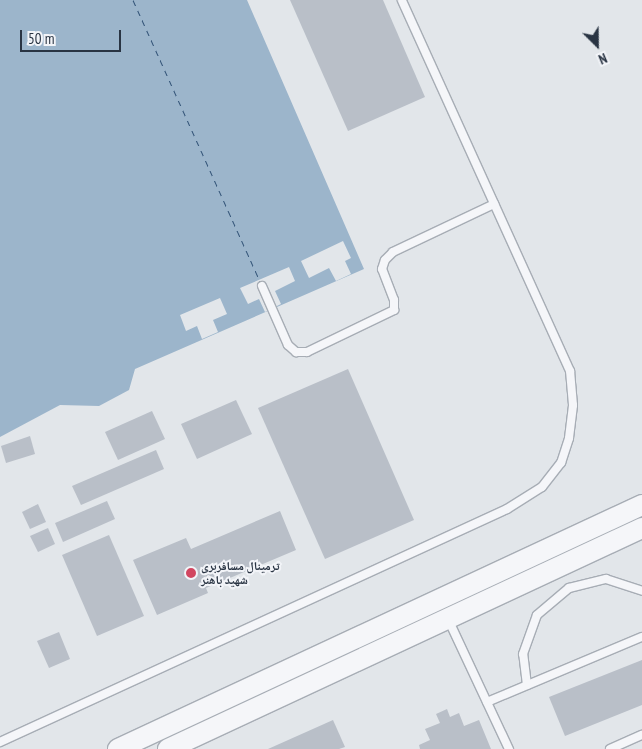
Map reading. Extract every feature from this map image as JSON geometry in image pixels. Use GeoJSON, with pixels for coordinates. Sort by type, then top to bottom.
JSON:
{"type":"FeatureCollection","features":[{"type":"Feature","properties":{"kind":"street"},"geometry":{"type":"LineString","coordinates":[[118,749],[438,597],[642,505]]}},
{"type":"Feature","properties":{"kind":"street"},"geometry":{"type":"LineString","coordinates":[[175,747],[447,617],[642,528]]}},
{"type":"Feature","properties":{"kind":"lane"},"geometry":{"type":"LineString","coordinates":[[0,742],[506,508],[542,487],[561,464],[569,438],[573,405],[570,372],[402,0]]}},
{"type":"Feature","properties":{"kind":"lane"},"geometry":{"type":"LineString","coordinates":[[262,286],[288,346],[296,352],[307,352],[394,310],[394,300],[382,269],[385,260],[393,252],[494,204]]}},
{"type":"Feature","properties":{"kind":"lane"},"geometry":{"type":"LineString","coordinates":[[527,685],[523,654],[538,615],[569,588],[606,579],[642,591]]}},
{"type":"Feature","properties":{"kind":"lane"},"geometry":{"type":"LineString","coordinates":[[438,597],[509,749]]}},
{"type":"Feature","properties":{"kind":"lane"},"geometry":{"type":"LineString","coordinates":[[487,702],[642,637]]}},
{"type":"Feature","properties":{"kind":"lane"},"geometry":{"type":"LineString","coordinates":[[610,749],[642,735]]}},
{"type":"Feature","properties":{"kind":"water"},"geometry":{"type":"Polygon","coordinates":[[[0,0],[247,0],[364,269],[135,369],[129,390],[99,406],[60,405],[0,437],[0,0]]]}},
{"type":"Feature","properties":{"kind":"pier"},"geometry":{"type":"Polygon","coordinates":[[[343,241],[351,258],[345,261],[351,274],[336,281],[329,268],[309,278],[301,261],[343,241]]]}},
{"type":"Feature","properties":{"kind":"pier"},"geometry":{"type":"Polygon","coordinates":[[[289,267],[295,281],[275,291],[281,304],[265,312],[259,299],[248,304],[240,288],[289,267]]]}},
{"type":"Feature","properties":{"kind":"pier"},"geometry":{"type":"Polygon","coordinates":[[[220,298],[227,314],[213,320],[218,332],[202,339],[197,326],[186,331],[180,315],[220,298]]]}},
{"type":"Feature","properties":{"kind":"building"},"geometry":{"type":"Polygon","coordinates":[[[290,0],[383,0],[425,97],[348,131],[290,0]]]}},
{"type":"Feature","properties":{"kind":"building"},"geometry":{"type":"Polygon","coordinates":[[[348,369],[414,520],[325,559],[258,408],[348,369]]]}},
{"type":"Feature","properties":{"kind":"building"},"geometry":{"type":"Polygon","coordinates":[[[236,400],[252,434],[197,459],[181,424],[236,400]]]}},
{"type":"Feature","properties":{"kind":"building"},"geometry":{"type":"Polygon","coordinates":[[[152,411],[165,439],[118,460],[105,432],[152,411]]]}},
{"type":"Feature","properties":{"kind":"building"},"geometry":{"type":"Polygon","coordinates":[[[30,436],[35,454],[6,463],[1,446],[30,436]]]}},
{"type":"Feature","properties":{"kind":"building"},"geometry":{"type":"Polygon","coordinates":[[[156,450],[164,469],[81,505],[72,486],[156,450]]]}},
{"type":"Feature","properties":{"kind":"building"},"geometry":{"type":"Polygon","coordinates":[[[107,501],[115,519],[63,542],[55,523],[107,501]]]}},
{"type":"Feature","properties":{"kind":"building"},"geometry":{"type":"Polygon","coordinates":[[[38,504],[46,522],[30,529],[22,512],[38,504]]]}},
{"type":"Feature","properties":{"kind":"building","name":"ترمینال مسافربری شهید باهنر"},"geometry":{"type":"Polygon","coordinates":[[[280,511],[296,550],[206,588],[208,593],[157,615],[133,560],[186,538],[191,549],[280,511]]]}},
{"type":"Feature","properties":{"kind":"building"},"geometry":{"type":"Polygon","coordinates":[[[48,528],[55,544],[38,552],[30,536],[48,528]]]}},
{"type":"Feature","properties":{"kind":"building"},"geometry":{"type":"Polygon","coordinates":[[[109,535],[144,616],[97,636],[62,555],[109,535]]]}},
{"type":"Feature","properties":{"kind":"building"},"geometry":{"type":"Polygon","coordinates":[[[59,632],[70,659],[49,668],[37,641],[59,632]]]}},
{"type":"Feature","properties":{"kind":"building"},"geometry":{"type":"Polygon","coordinates":[[[642,660],[642,705],[565,736],[549,697],[642,660]]]}},
{"type":"Feature","properties":{"kind":"building"},"geometry":{"type":"Polygon","coordinates":[[[447,709],[450,717],[459,713],[464,726],[479,720],[491,749],[420,749],[419,745],[430,740],[425,729],[440,723],[436,714],[447,709]]]}},
{"type":"Feature","properties":{"kind":"building"},"geometry":{"type":"Polygon","coordinates":[[[333,720],[345,747],[339,749],[268,749],[333,720]]]}},
{"type":"Feature","properties":{"kind":"ferry route"},"geometry":{"type":"LineString","coordinates":[[133,0],[261,284]]}},
{"type":"Feature","properties":{"kind":"place","name":"ترمینال مسافربری شهید باهنر"},"geometry":{"type":"Point","coordinates":[191,573]}}]}
